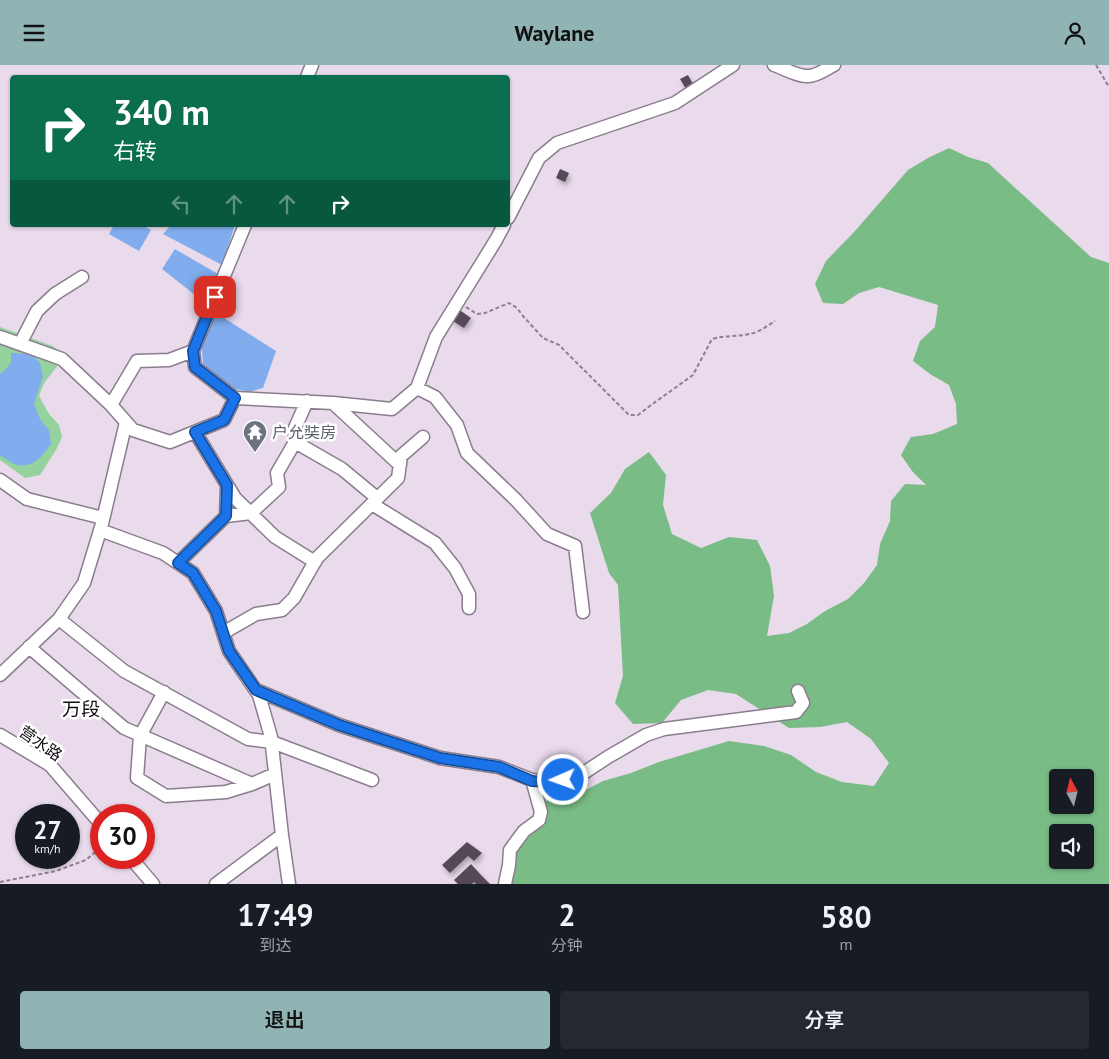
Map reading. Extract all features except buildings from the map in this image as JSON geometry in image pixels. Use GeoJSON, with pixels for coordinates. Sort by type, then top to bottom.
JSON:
{"type":"FeatureCollection","features":[{"type":"Feature","properties":{"kind":"street"},"geometry":{"type":"LineString","coordinates":[[510,215],[539,158],[557,143],[675,103],[733,65]]}},
{"type":"Feature","properties":{"kind":"street"},"geometry":{"type":"LineString","coordinates":[[774,65],[809,77],[834,65]]}},
{"type":"Feature","properties":{"kind":"street"},"geometry":{"type":"LineString","coordinates":[[244,227],[193,351],[195,367],[235,398],[307,401],[392,409],[417,388],[436,337],[503,227]]}},
{"type":"Feature","properties":{"kind":"street"},"geometry":{"type":"LineString","coordinates":[[20,344],[37,311],[55,294],[82,277]]}},
{"type":"Feature","properties":{"kind":"street"},"geometry":{"type":"LineString","coordinates":[[0,337],[62,359],[111,405],[133,430],[170,443],[224,420],[235,398]]}},
{"type":"Feature","properties":{"kind":"street"},"geometry":{"type":"LineString","coordinates":[[111,405],[137,361],[169,360],[193,351]]}},
{"type":"Feature","properties":{"kind":"street"},"geometry":{"type":"LineString","coordinates":[[417,388],[435,397],[457,425],[467,453],[516,500],[547,534],[575,546],[583,612]]}},
{"type":"Feature","properties":{"kind":"street"},"geometry":{"type":"LineString","coordinates":[[178,563],[226,516],[250,513],[278,487],[277,473],[295,443],[294,430],[307,401]]}},
{"type":"Feature","properties":{"kind":"street"},"geometry":{"type":"LineString","coordinates":[[333,403],[400,465]]}},
{"type":"Feature","properties":{"kind":"street"},"geometry":{"type":"LineString","coordinates":[[0,675],[59,619],[84,583],[102,524],[126,422]]}},
{"type":"Feature","properties":{"kind":"street"},"geometry":{"type":"LineString","coordinates":[[195,432],[235,498],[274,537],[315,562]]}},
{"type":"Feature","properties":{"kind":"street"},"geometry":{"type":"LineString","coordinates":[[223,633],[256,614],[282,611],[294,598],[317,558],[398,478],[401,456],[423,437]]}},
{"type":"Feature","properties":{"kind":"street"},"geometry":{"type":"LineString","coordinates":[[295,443],[342,469],[374,501],[435,543],[455,568],[469,594],[469,608]]}},
{"type":"Feature","properties":{"kind":"street"},"geometry":{"type":"LineString","coordinates":[[0,480],[27,499],[102,524],[163,553],[193,573],[216,611],[229,651],[259,695],[272,742],[289,884]]}},
{"type":"Feature","properties":{"kind":"street"},"geometry":{"type":"LineString","coordinates":[[226,516],[227,485]]}},
{"type":"Feature","properties":{"kind":"street"},"geometry":{"type":"LineString","coordinates":[[59,619],[124,671],[248,739],[272,742],[372,781]]}},
{"type":"Feature","properties":{"kind":"street"},"geometry":{"type":"LineString","coordinates":[[29,647],[124,728],[252,784]]}},
{"type":"Feature","properties":{"kind":"street"},"geometry":{"type":"LineString","coordinates":[[256,690],[339,725],[440,758],[499,767],[532,781],[550,782],[576,778],[646,735],[664,729],[796,712],[803,703],[798,691]]}},
{"type":"Feature","properties":{"kind":"street"},"geometry":{"type":"LineString","coordinates":[[164,692],[140,735],[138,778],[166,796],[226,792],[275,774]]}},
{"type":"Feature","properties":{"kind":"street","name":"营水路"},"geometry":{"type":"LineString","coordinates":[[0,735],[50,765],[90,812]]}},
{"type":"Feature","properties":{"kind":"street"},"geometry":{"type":"LineString","coordinates":[[505,884],[510,850],[524,831],[539,820],[541,812],[532,781]]}},
{"type":"Feature","properties":{"kind":"street"},"geometry":{"type":"LineString","coordinates":[[216,884],[282,835]]}},
{"type":"Feature","properties":{"kind":"street"},"geometry":{"type":"LineString","coordinates":[[140,869],[153,884]]}},
{"type":"Feature","properties":{"kind":"path"},"geometry":{"type":"LineString","coordinates":[[1096,65],[1109,87]]}},
{"type":"Feature","properties":{"kind":"path"},"geometry":{"type":"LineString","coordinates":[[458,302],[477,314],[485,313],[509,303],[517,308],[543,338],[559,345],[629,415],[638,415],[692,375],[712,339],[722,336],[752,334],[775,321]]}},
{"type":"Feature","properties":{"kind":"path"},"geometry":{"type":"LineString","coordinates":[[0,882],[56,871],[86,860],[90,857]]}},
{"type":"Feature","properties":{"kind":"green space"},"geometry":{"type":"Polygon","coordinates":[[[949,148],[968,157],[988,163],[1091,257],[1109,263],[1109,884],[507,884],[506,881],[516,853],[535,829],[545,801],[576,795],[603,781],[659,762],[729,741],[764,746],[791,755],[816,772],[842,782],[874,786],[889,763],[871,739],[847,722],[820,727],[789,728],[736,694],[708,690],[681,700],[662,723],[633,724],[615,703],[623,676],[618,585],[609,573],[590,513],[611,493],[625,469],[649,452],[666,475],[663,505],[672,534],[701,548],[729,537],[757,540],[770,566],[774,596],[767,636],[789,633],[807,624],[825,611],[848,599],[864,583],[877,565],[880,544],[890,521],[891,501],[905,484],[926,485],[912,471],[901,455],[911,437],[933,434],[957,424],[956,404],[949,385],[913,361],[920,341],[935,327],[938,305],[879,287],[859,293],[843,304],[823,303],[815,284],[826,261],[908,170],[949,148]]]}},
{"type":"Feature","properties":{"kind":"green space"},"geometry":{"type":"Polygon","coordinates":[[[0,327],[53,346],[65,356],[44,383],[39,396],[49,414],[59,425],[62,437],[40,475],[25,478],[0,460],[0,327]]]}},
{"type":"Feature","properties":{"kind":"water"},"geometry":{"type":"Polygon","coordinates":[[[113,227],[146,227],[151,230],[139,251],[109,234],[113,227]]]}},
{"type":"Feature","properties":{"kind":"water"},"geometry":{"type":"Polygon","coordinates":[[[169,227],[234,227],[222,265],[163,234],[169,227]]]}},
{"type":"Feature","properties":{"kind":"water"},"geometry":{"type":"Polygon","coordinates":[[[175,249],[218,274],[212,301],[195,295],[162,269],[175,249]]]}},
{"type":"Feature","properties":{"kind":"water"},"geometry":{"type":"Polygon","coordinates":[[[210,318],[224,318],[276,351],[263,388],[249,392],[227,387],[203,363],[201,337],[210,318]]]}},
{"type":"Feature","properties":{"kind":"water"},"geometry":{"type":"Polygon","coordinates":[[[11,353],[31,354],[40,363],[43,376],[34,404],[40,419],[49,430],[51,444],[38,460],[29,465],[18,465],[0,455],[0,373],[11,363],[11,353]]]}},
{"type":"Feature","properties":{"kind":"place","name":"户允奘房"},"geometry":{"type":"Point","coordinates":[255,453]}},
{"type":"Feature","properties":{"kind":"district","name":"万段"},"geometry":{"type":"Point","coordinates":[81,709]}},
{"type":"Feature","properties":{"kind":"route"},"geometry":{"type":"LineString","coordinates":[[215,297],[193,351],[195,367],[235,398],[224,420],[195,432],[227,485],[226,516],[178,563],[193,573],[216,611],[229,651],[256,690],[339,725],[440,758],[499,767],[532,781],[550,782],[563,780]]}}]}
